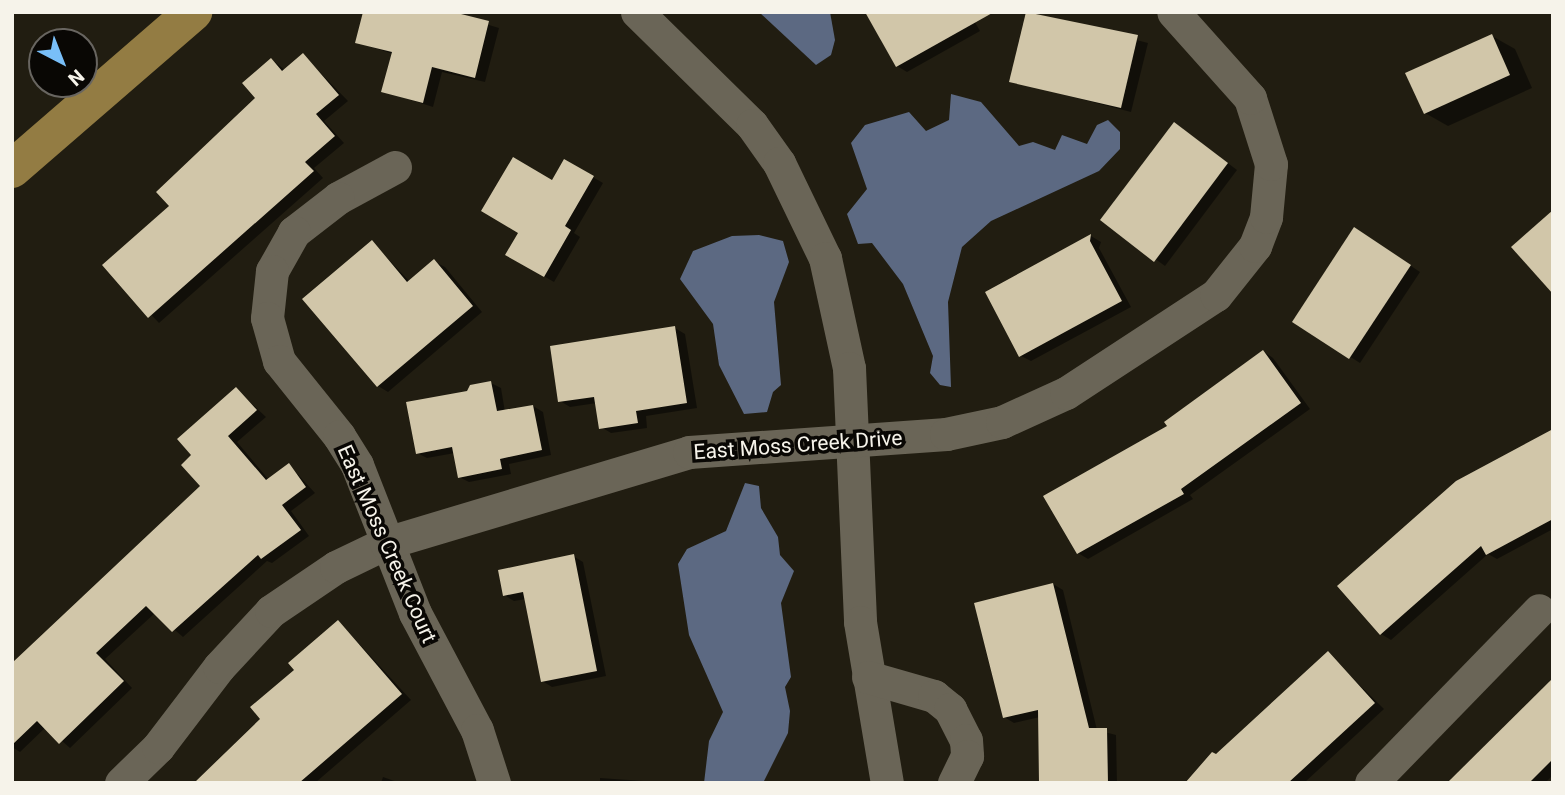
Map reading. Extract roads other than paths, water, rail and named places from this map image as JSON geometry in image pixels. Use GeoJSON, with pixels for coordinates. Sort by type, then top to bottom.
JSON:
{"type":"FeatureCollection","features":[{"type":"Feature","properties":{"kind":"main road"},"geometry":{"type":"LineString","coordinates":[[12,169],[193,12]]}},
{"type":"Feature","properties":{"kind":"street"},"geometry":{"type":"LineString","coordinates":[[637,12],[752,125],[803,208],[838,302],[849,368],[860,622],[887,783]]}},
{"type":"Feature","properties":{"kind":"street","name":"East Moss Creek Drive"},"geometry":{"type":"LineString","coordinates":[[121,783],[158,747],[219,667],[271,611],[336,567],[386,543],[689,452],[742,445],[852,442],[971,430],[1036,409],[1207,302],[1238,273],[1266,217],[1271,190],[1267,143],[1250,98],[1173,12]]}},
{"type":"Feature","properties":{"kind":"street","name":"East Moss Creek Court"},"geometry":{"type":"LineString","coordinates":[[395,167],[338,198],[294,232],[281,249],[267,295],[271,342],[279,361],[339,436],[356,465],[415,613],[477,730],[494,783]]}},
{"type":"Feature","properties":{"kind":"street"},"geometry":{"type":"LineString","coordinates":[[1371,783],[1539,610]]}},
{"type":"Feature","properties":{"kind":"street"},"geometry":{"type":"LineString","coordinates":[[868,677],[934,696],[950,709],[966,740],[967,755],[954,783]]}},
{"type":"Feature","properties":{"kind":"water"},"geometry":{"type":"Polygon","coordinates":[[[759,12],[830,12],[835,40],[831,55],[816,65],[759,12]]]}},
{"type":"Feature","properties":{"kind":"water"},"geometry":{"type":"Polygon","coordinates":[[[951,94],[981,102],[1019,146],[1033,142],[1055,150],[1062,135],[1087,144],[1097,125],[1108,120],[1120,132],[1120,149],[1099,171],[991,221],[962,247],[948,302],[951,387],[940,385],[930,373],[933,356],[903,284],[872,243],[858,244],[847,214],[867,189],[851,143],[865,125],[909,112],[926,131],[949,120],[951,94]]]}},
{"type":"Feature","properties":{"kind":"water"},"geometry":{"type":"Polygon","coordinates":[[[759,235],[783,241],[789,262],[774,302],[781,385],[773,392],[767,412],[744,414],[719,365],[713,324],[680,279],[693,251],[732,236],[759,235]]]}},
{"type":"Feature","properties":{"kind":"water"},"geometry":{"type":"Polygon","coordinates":[[[745,483],[759,486],[761,508],[778,537],[780,555],[794,571],[781,603],[791,677],[785,687],[790,711],[788,733],[763,783],[704,783],[709,741],[723,712],[689,635],[678,564],[687,549],[726,531],[745,483]]]}}]}
